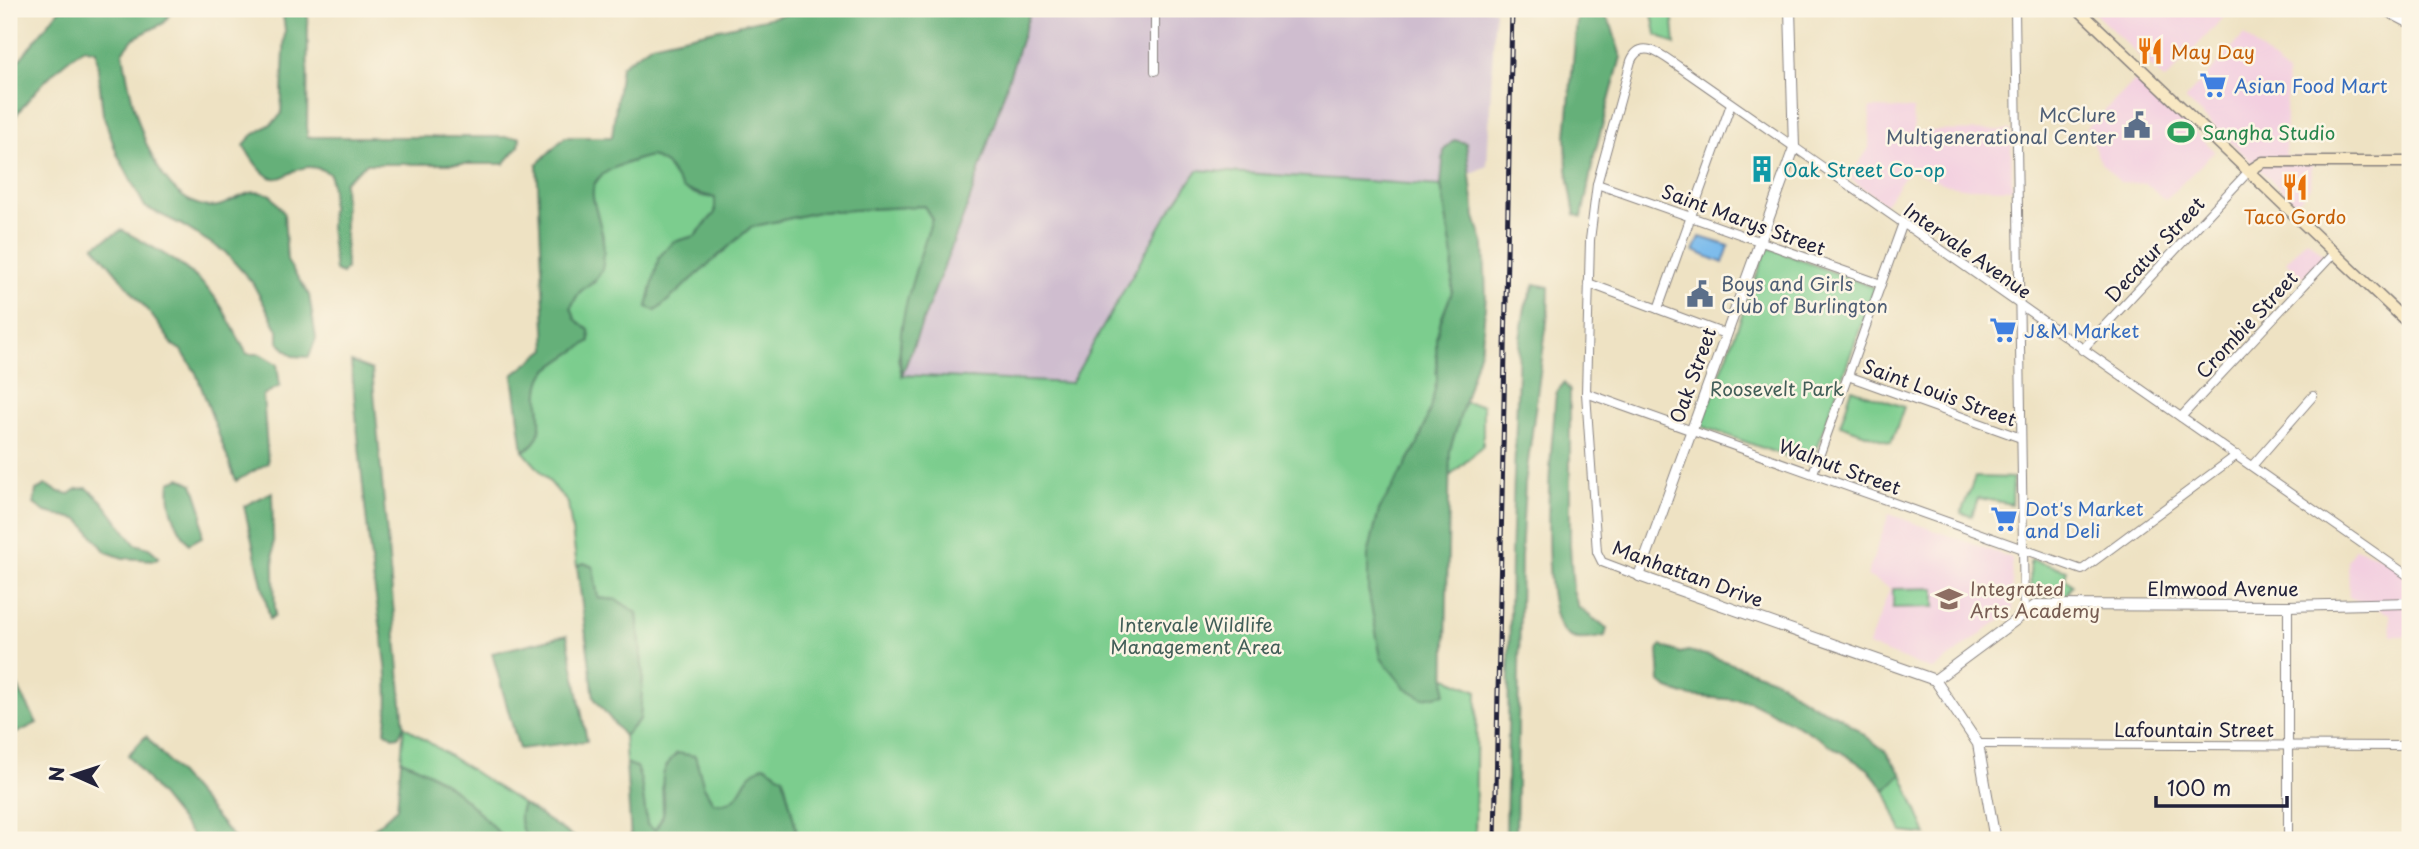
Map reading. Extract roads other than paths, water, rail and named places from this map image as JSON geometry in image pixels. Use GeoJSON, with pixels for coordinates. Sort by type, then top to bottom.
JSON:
{"type":"FeatureCollection","features":[{"type":"Feature","properties":{"kind":"main road"},"geometry":{"type":"LineString","coordinates":[[2078,9],[2410,325]]}},
{"type":"Feature","properties":{"kind":"main road"},"geometry":{"type":"LineString","coordinates":[[2249,171],[2263,162],[2410,162]]}},
{"type":"Feature","properties":{"kind":"street"},"geometry":{"type":"LineString","coordinates":[[1155,9],[1155,71]]}},
{"type":"Feature","properties":{"kind":"street"},"geometry":{"type":"LineString","coordinates":[[1790,9],[1794,148]]}},
{"type":"Feature","properties":{"kind":"street"},"geometry":{"type":"LineString","coordinates":[[1995,840],[1978,744],[1935,680],[2024,614],[2015,9]]}},
{"type":"Feature","properties":{"kind":"street"},"geometry":{"type":"LineString","coordinates":[[2384,11],[2410,9]]}},
{"type":"Feature","properties":{"kind":"street"},"geometry":{"type":"LineString","coordinates":[[2384,11],[2410,24]]}},
{"type":"Feature","properties":{"kind":"street","name":"Intervale Avenue"},"geometry":{"type":"LineString","coordinates":[[1644,49],[1658,52],[2410,577]]}},
{"type":"Feature","properties":{"kind":"street","name":"Manhattan Drive"},"geometry":{"type":"LineString","coordinates":[[1644,49],[1637,51],[1631,61],[1597,184],[1591,224],[1586,393],[1597,552],[1602,562],[1935,680]]}},
{"type":"Feature","properties":{"kind":"street"},"geometry":{"type":"LineString","coordinates":[[1658,310],[1731,104]]}},
{"type":"Feature","properties":{"kind":"street","name":"Oak Street"},"geometry":{"type":"LineString","coordinates":[[1639,576],[1794,148]]}},
{"type":"Feature","properties":{"kind":"street","name":"Decatur Street"},"geometry":{"type":"LineString","coordinates":[[2082,349],[2249,171]]}},
{"type":"Feature","properties":{"kind":"street","name":"Saint Marys Street"},"geometry":{"type":"LineString","coordinates":[[1597,184],[1881,284]]}},
{"type":"Feature","properties":{"kind":"street"},"geometry":{"type":"LineString","coordinates":[[1813,473],[1903,223]]}},
{"type":"Feature","properties":{"kind":"street","name":"Crombie Street"},"geometry":{"type":"LineString","coordinates":[[2181,417],[2335,251]]}},
{"type":"Feature","properties":{"kind":"street"},"geometry":{"type":"LineString","coordinates":[[1588,283],[1726,334]]}},
{"type":"Feature","properties":{"kind":"street","name":"Saint Louis Street"},"geometry":{"type":"LineString","coordinates":[[1848,376],[2021,438]]}},
{"type":"Feature","properties":{"kind":"street","name":"Walnut Street"},"geometry":{"type":"LineString","coordinates":[[1586,393],[2082,570],[2237,455]]}},
{"type":"Feature","properties":{"kind":"street"},"geometry":{"type":"LineString","coordinates":[[2252,466],[2313,396]]}},
{"type":"Feature","properties":{"kind":"street","name":"Elmwood Avenue"},"geometry":{"type":"LineString","coordinates":[[2024,614],[2036,605],[2288,606],[2410,603]]}},
{"type":"Feature","properties":{"kind":"street"},"geometry":{"type":"LineString","coordinates":[[2288,606],[2288,840]]}},
{"type":"Feature","properties":{"kind":"street","name":"Lafountain Street"},"geometry":{"type":"LineString","coordinates":[[1978,744],[2410,746]]}},
{"type":"Feature","properties":{"kind":"water"},"geometry":{"type":"Polygon","coordinates":[[[1700,237],[1729,246],[1723,263],[1694,251],[1700,237]]]}},
{"type":"Feature","properties":{"kind":"railway"},"geometry":{"type":"LineString","coordinates":[[1495,840],[1512,9]]}},
{"type":"Feature","properties":{"kind":"place","name":"May Day"},"geometry":{"type":"Point","coordinates":[2150,51]}},
{"type":"Feature","properties":{"kind":"place","name":"Asian Food Mart"},"geometry":{"type":"Point","coordinates":[2213,85]}},
{"type":"Feature","properties":{"kind":"place","name":"McClure Multigenerational Center"},"geometry":{"type":"Point","coordinates":[2137,125]}},
{"type":"Feature","properties":{"kind":"place","name":"Sangha Studio"},"geometry":{"type":"Point","coordinates":[2181,132]}},
{"type":"Feature","properties":{"kind":"place","name":"Oak Street Co-op"},"geometry":{"type":"Point","coordinates":[1762,169]}},
{"type":"Feature","properties":{"kind":"place","name":"Taco Gordo"},"geometry":{"type":"Point","coordinates":[2295,187]}},
{"type":"Feature","properties":{"kind":"place","name":"Boys and Girls Club of Burlington"},"geometry":{"type":"Point","coordinates":[1700,294]}},
{"type":"Feature","properties":{"kind":"place","name":"J&M Market"},"geometry":{"type":"Point","coordinates":[2003,330]}},
{"type":"Feature","properties":{"kind":"place","name":"Dot's Market and Deli"},"geometry":{"type":"Point","coordinates":[2004,519]}},
{"type":"Feature","properties":{"kind":"place","name":"Integrated Arts Academy"},"geometry":{"type":"Point","coordinates":[1949,599]}},
{"type":"Feature","properties":{"kind":"park label","name":"Roosevelt Park"},"geometry":{"type":"Point","coordinates":[1777,388]}},
{"type":"Feature","properties":{"kind":"park label","name":"Intervale Wildlife Management Area"},"geometry":{"type":"Point","coordinates":[1196,635]}}]}
